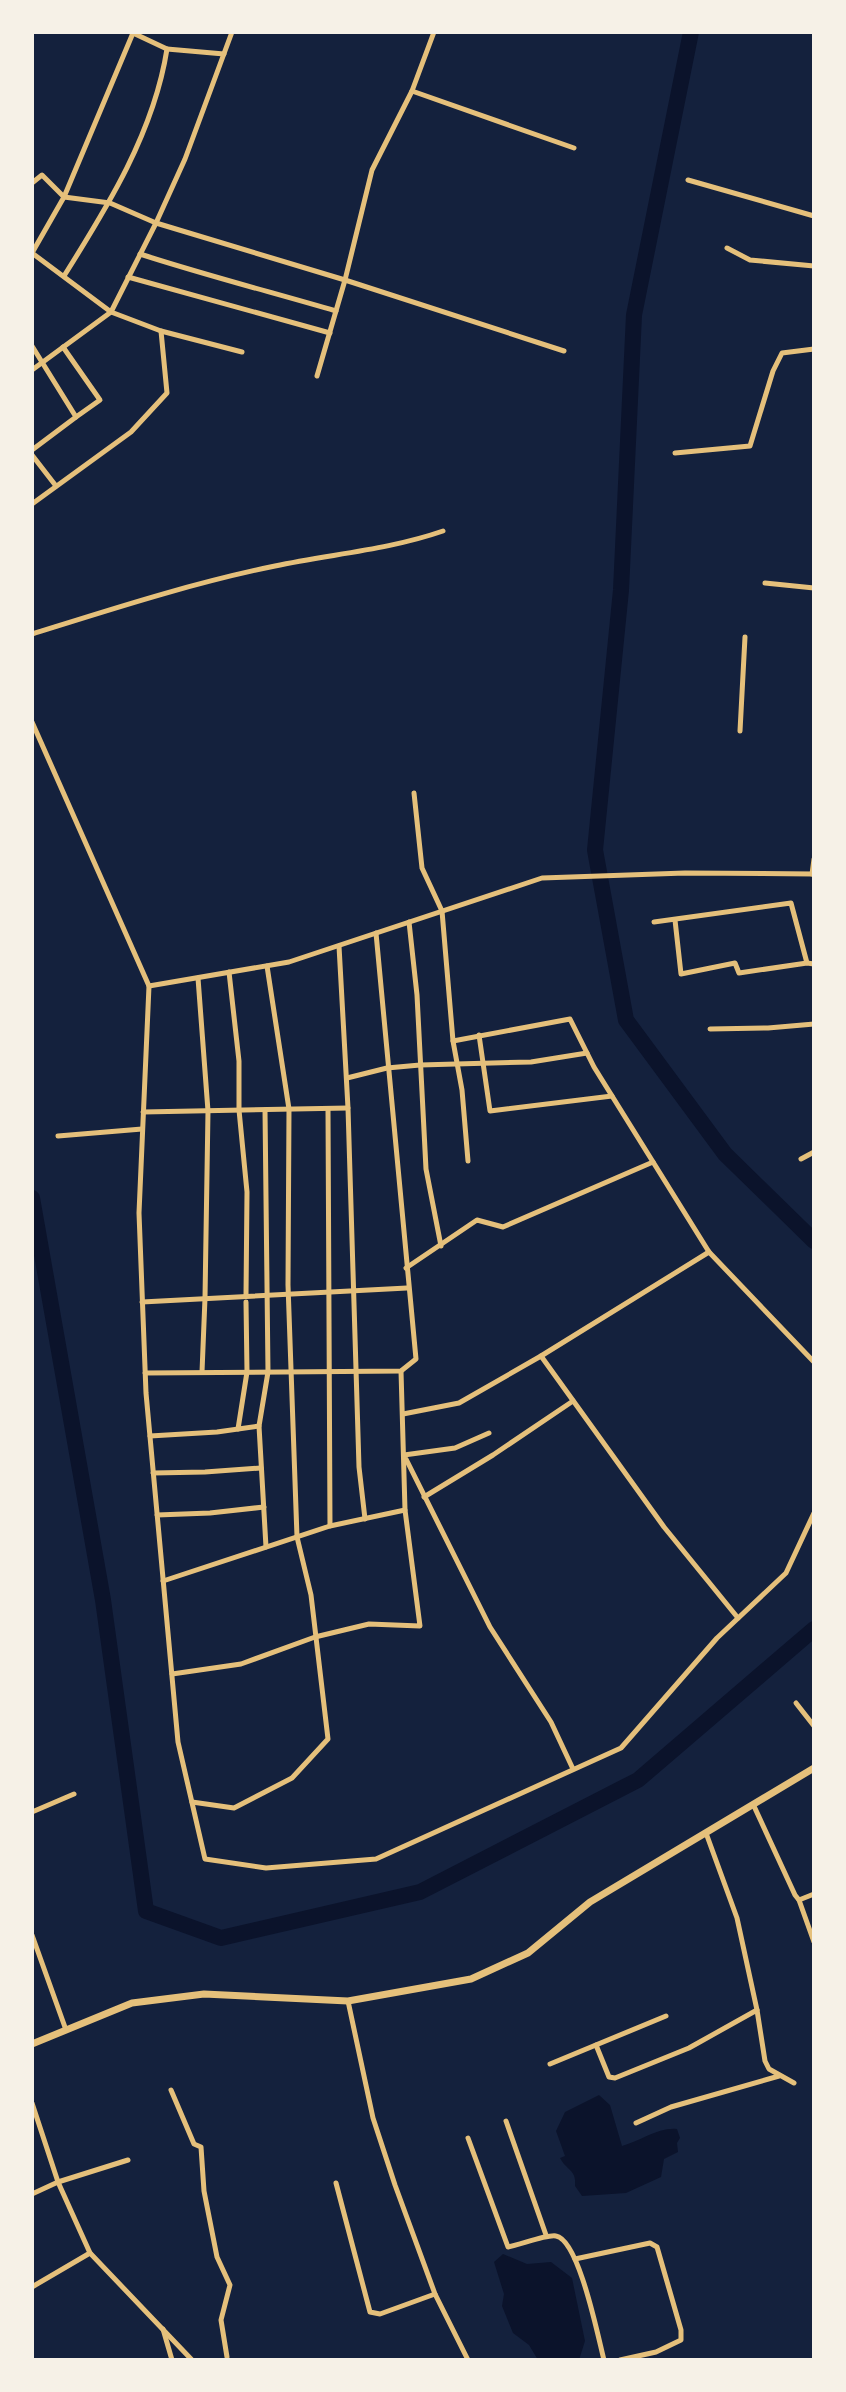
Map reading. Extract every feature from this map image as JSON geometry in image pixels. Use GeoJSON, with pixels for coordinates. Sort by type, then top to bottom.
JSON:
{"type":"FeatureCollection","features":[{"type":"Feature","properties":{"kind":"main road"},"geometry":{"type":"LineString","coordinates":[[32,2044],[132,2003],[204,1994],[348,2001],[471,1979],[528,1953],[590,1902],[814,1768]]}},
{"type":"Feature","properties":{"kind":"street"},"geometry":{"type":"LineString","coordinates":[[32,370],[111,312],[185,159],[232,32]]}},
{"type":"Feature","properties":{"kind":"street"},"geometry":{"type":"LineString","coordinates":[[317,376],[372,170],[412,91],[434,32]]}},
{"type":"Feature","properties":{"kind":"street"},"geometry":{"type":"LineString","coordinates":[[224,54],[167,49],[133,33],[64,197],[32,253],[111,312],[161,331],[242,352]]}},
{"type":"Feature","properties":{"kind":"street"},"geometry":{"type":"LineString","coordinates":[[64,276],[110,203],[138,142],[161,84],[167,49]]}},
{"type":"Feature","properties":{"kind":"street"},"geometry":{"type":"LineString","coordinates":[[412,91],[574,148]]}},
{"type":"Feature","properties":{"kind":"street"},"geometry":{"type":"LineString","coordinates":[[32,183],[42,175],[64,197],[110,203],[156,223],[564,351]]}},
{"type":"Feature","properties":{"kind":"street"},"geometry":{"type":"LineString","coordinates":[[688,180],[814,216]]}},
{"type":"Feature","properties":{"kind":"street"},"geometry":{"type":"LineString","coordinates":[[727,248],[750,260],[814,266]]}},
{"type":"Feature","properties":{"kind":"street"},"geometry":{"type":"LineString","coordinates":[[140,254],[209,277],[336,311]]}},
{"type":"Feature","properties":{"kind":"street"},"geometry":{"type":"LineString","coordinates":[[128,277],[330,333]]}},
{"type":"Feature","properties":{"kind":"street"},"geometry":{"type":"LineString","coordinates":[[32,504],[131,432],[167,393],[161,331]]}},
{"type":"Feature","properties":{"kind":"street"},"geometry":{"type":"LineString","coordinates":[[32,346],[76,417]]}},
{"type":"Feature","properties":{"kind":"street"},"geometry":{"type":"LineString","coordinates":[[56,486],[32,453],[100,400],[63,347]]}},
{"type":"Feature","properties":{"kind":"street"},"geometry":{"type":"LineString","coordinates":[[675,453],[750,446],[773,371],[782,353],[814,349]]}},
{"type":"Feature","properties":{"kind":"street"},"geometry":{"type":"LineString","coordinates":[[32,634],[167,591],[276,565],[410,542],[443,531]]}},
{"type":"Feature","properties":{"kind":"street"},"geometry":{"type":"LineString","coordinates":[[765,583],[814,588]]}},
{"type":"Feature","properties":{"kind":"street"},"geometry":{"type":"LineString","coordinates":[[740,731],[745,637]]}},
{"type":"Feature","properties":{"kind":"street"},"geometry":{"type":"LineString","coordinates":[[32,722],[149,986],[139,1213],[145,1373],[178,1742],[205,1859],[266,1868],[376,1859],[621,1748],[717,1638],[786,1573],[814,1513]]}},
{"type":"Feature","properties":{"kind":"street"},"geometry":{"type":"LineString","coordinates":[[414,793],[422,868],[442,911],[453,1041],[462,1090],[468,1161]]}},
{"type":"Feature","properties":{"kind":"street"},"geometry":{"type":"LineString","coordinates":[[149,986],[289,962],[542,878],[685,873],[813,874],[814,859]]}},
{"type":"Feature","properties":{"kind":"street"},"geometry":{"type":"LineString","coordinates":[[654,922],[791,903],[811,963],[739,973],[735,963],[681,974],[675,920]]}},
{"type":"Feature","properties":{"kind":"street"},"geometry":{"type":"LineString","coordinates":[[409,922],[417,995],[426,1169],[441,1246]]}},
{"type":"Feature","properties":{"kind":"street"},"geometry":{"type":"LineString","coordinates":[[145,1373],[401,1371],[416,1359],[376,933]]}},
{"type":"Feature","properties":{"kind":"street"},"geometry":{"type":"LineString","coordinates":[[339,946],[347,1078],[359,1467],[365,1519]]}},
{"type":"Feature","properties":{"kind":"street"},"geometry":{"type":"LineString","coordinates":[[192,1802],[234,1808],[292,1778],[328,1739],[311,1595],[297,1537],[288,1294],[289,1109],[267,966]]}},
{"type":"Feature","properties":{"kind":"street"},"geometry":{"type":"LineString","coordinates":[[229,972],[239,1061],[239,1110],[247,1192],[247,1372],[238,1429]]}},
{"type":"Feature","properties":{"kind":"street"},"geometry":{"type":"LineString","coordinates":[[198,977],[208,1111],[202,1372]]}},
{"type":"Feature","properties":{"kind":"street"},"geometry":{"type":"LineString","coordinates":[[453,1041],[570,1019],[612,1096],[709,1252],[814,1362]]}},
{"type":"Feature","properties":{"kind":"street"},"geometry":{"type":"LineString","coordinates":[[710,1029],[814,1024]]}},
{"type":"Feature","properties":{"kind":"street"},"geometry":{"type":"LineString","coordinates":[[479,1035],[490,1111],[612,1096]]}},
{"type":"Feature","properties":{"kind":"street"},"geometry":{"type":"LineString","coordinates":[[347,1078],[387,1068],[531,1062],[587,1053]]}},
{"type":"Feature","properties":{"kind":"street"},"geometry":{"type":"LineString","coordinates":[[143,1112],[348,1108]]}},
{"type":"Feature","properties":{"kind":"street"},"geometry":{"type":"LineString","coordinates":[[328,1109],[330,1526]]}},
{"type":"Feature","properties":{"kind":"street"},"geometry":{"type":"LineString","coordinates":[[265,1110],[268,1372],[259,1426],[266,1547]]}},
{"type":"Feature","properties":{"kind":"street"},"geometry":{"type":"LineString","coordinates":[[58,1136],[142,1129]]}},
{"type":"Feature","properties":{"kind":"street"},"geometry":{"type":"LineString","coordinates":[[801,1159],[814,1152]]}},
{"type":"Feature","properties":{"kind":"street"},"geometry":{"type":"LineString","coordinates":[[406,1268],[477,1220],[503,1227],[653,1162]]}},
{"type":"Feature","properties":{"kind":"street"},"geometry":{"type":"LineString","coordinates":[[402,1414],[459,1403],[709,1252]]}},
{"type":"Feature","properties":{"kind":"street"},"geometry":{"type":"LineString","coordinates":[[142,1302],[246,1299],[266,1295],[407,1288]]}},
{"type":"Feature","properties":{"kind":"street"},"geometry":{"type":"LineString","coordinates":[[541,1356],[664,1527],[738,1618]]}},
{"type":"Feature","properties":{"kind":"street"},"geometry":{"type":"LineString","coordinates":[[172,1674],[241,1664],[315,1637],[369,1624],[420,1626],[405,1510],[401,1371]]}},
{"type":"Feature","properties":{"kind":"street"},"geometry":{"type":"LineString","coordinates":[[424,1497],[573,1401]]}},
{"type":"Feature","properties":{"kind":"street"},"geometry":{"type":"LineString","coordinates":[[150,1436],[259,1426]]}},
{"type":"Feature","properties":{"kind":"street"},"geometry":{"type":"LineString","coordinates":[[404,1455],[455,1448],[489,1433]]}},
{"type":"Feature","properties":{"kind":"street"},"geometry":{"type":"LineString","coordinates":[[404,1455],[490,1627],[551,1722],[573,1769]]}},
{"type":"Feature","properties":{"kind":"street"},"geometry":{"type":"LineString","coordinates":[[153,1473],[261,1468]]}},
{"type":"Feature","properties":{"kind":"street"},"geometry":{"type":"LineString","coordinates":[[157,1515],[264,1507]]}},
{"type":"Feature","properties":{"kind":"street"},"geometry":{"type":"LineString","coordinates":[[163,1581],[330,1526],[405,1510]]}},
{"type":"Feature","properties":{"kind":"street"},"geometry":{"type":"LineString","coordinates":[[796,1703],[814,1726]]}},
{"type":"Feature","properties":{"kind":"street"},"geometry":{"type":"LineString","coordinates":[[32,1812],[74,1794]]}},
{"type":"Feature","properties":{"kind":"street"},"geometry":{"type":"LineString","coordinates":[[753,1804],[799,1900],[814,1942]]}},
{"type":"Feature","properties":{"kind":"street"},"geometry":{"type":"LineString","coordinates":[[706,1833],[737,1918],[765,2061],[769,2069],[794,2083]]}},
{"type":"Feature","properties":{"kind":"street"},"geometry":{"type":"LineString","coordinates":[[799,1900],[814,1894]]}},
{"type":"Feature","properties":{"kind":"street"},"geometry":{"type":"LineString","coordinates":[[32,1935],[66,2030]]}},
{"type":"Feature","properties":{"kind":"street"},"geometry":{"type":"LineString","coordinates":[[348,2001],[373,2118],[435,2294],[468,2360]]}},
{"type":"Feature","properties":{"kind":"street"},"geometry":{"type":"LineString","coordinates":[[596,2045],[609,2077],[615,2078],[689,2048],[757,2010]]}},
{"type":"Feature","properties":{"kind":"street"},"geometry":{"type":"LineString","coordinates":[[550,2064],[666,2016]]}},
{"type":"Feature","properties":{"kind":"street"},"geometry":{"type":"LineString","coordinates":[[636,2123],[671,2107],[780,2076]]}},
{"type":"Feature","properties":{"kind":"street"},"geometry":{"type":"LineString","coordinates":[[171,2090],[194,2144],[201,2147],[204,2191],[217,2257],[230,2285],[221,2320],[227,2357]]}},
{"type":"Feature","properties":{"kind":"street"},"geometry":{"type":"LineString","coordinates":[[32,2103],[58,2182],[90,2253],[192,2360]]}},
{"type":"Feature","properties":{"kind":"street"},"geometry":{"type":"LineString","coordinates":[[506,2121],[546,2235]]}},
{"type":"Feature","properties":{"kind":"street"},"geometry":{"type":"LineString","coordinates":[[468,2138],[508,2247],[531,2243],[546,2235],[560,2236],[575,2259],[604,2360]]}},
{"type":"Feature","properties":{"kind":"street"},"geometry":{"type":"LineString","coordinates":[[32,2194],[58,2182],[128,2160]]}},
{"type":"Feature","properties":{"kind":"street"},"geometry":{"type":"LineString","coordinates":[[336,2183],[370,2312],[380,2314],[435,2294]]}},
{"type":"Feature","properties":{"kind":"street"},"geometry":{"type":"LineString","coordinates":[[575,2259],[650,2243],[657,2247],[681,2330],[681,2340],[656,2352],[620,2360]]}},
{"type":"Feature","properties":{"kind":"street"},"geometry":{"type":"LineString","coordinates":[[32,2287],[90,2253]]}},
{"type":"Feature","properties":{"kind":"street"},"geometry":{"type":"LineString","coordinates":[[162,2328],[172,2360]]}},
{"type":"Feature","properties":{"kind":"water"},"geometry":{"type":"Polygon","coordinates":[[[599,2095],[610,2105],[622,2146],[656,2132],[677,2129],[680,2138],[678,2152],[664,2159],[661,2177],[626,2193],[582,2196],[575,2186],[573,2173],[560,2158],[565,2156],[556,2131],[565,2112],[599,2095]]]}},
{"type":"Feature","properties":{"kind":"water"},"geometry":{"type":"Polygon","coordinates":[[[503,2254],[527,2264],[551,2262],[572,2278],[585,2341],[579,2360],[538,2360],[529,2345],[513,2333],[502,2306],[504,2294],[494,2262],[503,2254]]]}},
{"type":"Feature","properties":{"kind":"waterway"},"geometry":{"type":"LineString","coordinates":[[691,32],[634,315],[621,590],[595,850],[626,1020],[725,1154],[814,1241]]}},
{"type":"Feature","properties":{"kind":"waterway"},"geometry":{"type":"LineString","coordinates":[[32,1198],[103,1600],[146,1911],[221,1938],[420,1892],[638,1780],[814,1629]]}}]}
